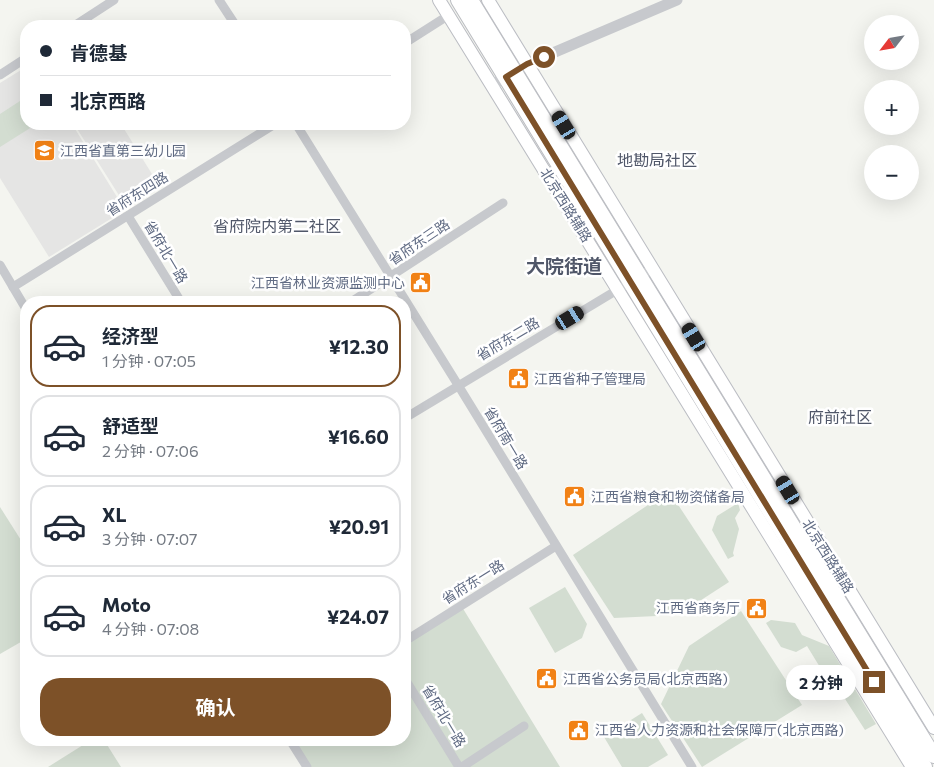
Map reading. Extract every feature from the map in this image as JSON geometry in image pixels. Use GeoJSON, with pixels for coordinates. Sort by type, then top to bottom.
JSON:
{"type":"FeatureCollection","features":[{"type":"Feature","properties":{"kind":"main road","name":"北京西路辅路"},"geometry":{"type":"LineString","coordinates":[[439,0],[492,85],[629,282],[912,767]]}},
{"type":"Feature","properties":{"kind":"main road"},"geometry":{"type":"LineString","coordinates":[[458,0],[516,71]]}},
{"type":"Feature","properties":{"kind":"main road"},"geometry":{"type":"LineString","coordinates":[[471,0],[516,71],[629,282],[925,767]]}},
{"type":"Feature","properties":{"kind":"main road","name":"北京西路辅路"},"geometry":{"type":"LineString","coordinates":[[488,0],[516,71],[652,269],[934,728]]}},
{"type":"Feature","properties":{"kind":"main road"},"geometry":{"type":"LineString","coordinates":[[629,282],[934,756]]}},
{"type":"Feature","properties":{"kind":"street"},"geometry":{"type":"LineString","coordinates":[[83,20],[114,0]]}},
{"type":"Feature","properties":{"kind":"street"},"geometry":{"type":"LineString","coordinates":[[219,0],[232,20]]}},
{"type":"Feature","properties":{"kind":"street"},"geometry":{"type":"LineString","coordinates":[[492,85],[516,71],[677,0]]}},
{"type":"Feature","properties":{"kind":"street"},"geometry":{"type":"LineString","coordinates":[[411,39],[449,15]]}},
{"type":"Feature","properties":{"kind":"street"},"geometry":{"type":"LineString","coordinates":[[0,75],[20,62]]}},
{"type":"Feature","properties":{"kind":"street","name":"省府东四路"},"geometry":{"type":"LineString","coordinates":[[13,287],[265,130]]}},
{"type":"Feature","properties":{"kind":"street","name":"省府南一路"},"geometry":{"type":"LineString","coordinates":[[300,130],[402,296]]}},
{"type":"Feature","properties":{"kind":"street","name":"省府东三路"},"geometry":{"type":"LineString","coordinates":[[360,296],[391,278],[503,203]]}},
{"type":"Feature","properties":{"kind":"street","name":"省府北一路"},"geometry":{"type":"LineString","coordinates":[[128,216],[177,296]]}},
{"type":"Feature","properties":{"kind":"street"},"geometry":{"type":"LineString","coordinates":[[0,266],[20,299]]}},
{"type":"Feature","properties":{"kind":"street","name":"省府东二路"},"geometry":{"type":"LineString","coordinates":[[411,414],[652,269]]}},
{"type":"Feature","properties":{"kind":"street","name":"省府南一路"},"geometry":{"type":"LineString","coordinates":[[411,310],[692,767]]}},
{"type":"Feature","properties":{"kind":"street","name":"省府东一路"},"geometry":{"type":"LineString","coordinates":[[411,637],[556,546]]}},
{"type":"Feature","properties":{"kind":"street","name":"省府北一路"},"geometry":{"type":"LineString","coordinates":[[411,689],[460,767]]}},
{"type":"Feature","properties":{"kind":"street"},"geometry":{"type":"LineString","coordinates":[[460,767],[524,726]]}},
{"type":"Feature","properties":{"kind":"street"},"geometry":{"type":"LineString","coordinates":[[294,746],[307,767]]}},
{"type":"Feature","properties":{"kind":"shaded area","name":"江西省直第三幼儿园"},"geometry":{"type":"Polygon","coordinates":[[[20,71],[20,130],[76,130],[125,210],[49,257],[0,178],[0,83],[20,71]]]}},
{"type":"Feature","properties":{"kind":"shaded area"},"geometry":{"type":"Polygon","coordinates":[[[20,101],[20,130],[27,130],[0,147],[0,114],[20,101]]]}},
{"type":"Feature","properties":{"kind":"shaded area"},"geometry":{"type":"Polygon","coordinates":[[[78,130],[125,130],[160,187],[127,208],[78,130]]]}},
{"type":"Feature","properties":{"kind":"shaded area"},"geometry":{"type":"Polygon","coordinates":[[[669,491],[729,582],[678,615],[614,618],[573,555],[669,491]]]}},
{"type":"Feature","properties":{"kind":"shaded area"},"geometry":{"type":"Polygon","coordinates":[[[738,503],[740,510],[735,518],[739,529],[733,553],[734,556],[728,559],[712,530],[717,516],[738,503]]]}},
{"type":"Feature","properties":{"kind":"shaded area"},"geometry":{"type":"Polygon","coordinates":[[[0,507],[20,539],[20,642],[0,654],[0,507]]]}},
{"type":"Feature","properties":{"kind":"shaded area"},"geometry":{"type":"Polygon","coordinates":[[[565,587],[587,624],[582,638],[555,653],[529,608],[565,587]]]}},
{"type":"Feature","properties":{"kind":"shaded area"},"geometry":{"type":"Polygon","coordinates":[[[462,607],[560,767],[311,767],[298,746],[411,746],[411,639],[462,607]]]}},
{"type":"Feature","properties":{"kind":"shaded area"},"geometry":{"type":"Polygon","coordinates":[[[741,611],[802,705],[702,767],[661,704],[689,646],[741,611]]]}},
{"type":"Feature","properties":{"kind":"shaded area"},"geometry":{"type":"Polygon","coordinates":[[[771,620],[795,623],[802,635],[829,646],[876,724],[865,730],[838,688],[834,690],[807,646],[796,652],[781,647],[766,623],[771,620]]]}},
{"type":"Feature","properties":{"kind":"shaded area"},"geometry":{"type":"Polygon","coordinates":[[[642,713],[668,755],[648,767],[622,767],[604,737],[642,713]]]}},
{"type":"Feature","properties":{"kind":"shaded area"},"geometry":{"type":"Polygon","coordinates":[[[81,746],[108,746],[121,767],[48,767],[81,746]]]}},
{"type":"Feature","properties":{"kind":"place","name":"江西省直第三幼儿园"},"geometry":{"type":"Point","coordinates":[44,151]}},
{"type":"Feature","properties":{"kind":"place","name":"江西省林业资源监测中心"},"geometry":{"type":"Point","coordinates":[421,283]}},
{"type":"Feature","properties":{"kind":"place","name":"江西省种子管理局"},"geometry":{"type":"Point","coordinates":[518,379]}},
{"type":"Feature","properties":{"kind":"place","name":"江西省粮食和物资储备局"},"geometry":{"type":"Point","coordinates":[575,497]}},
{"type":"Feature","properties":{"kind":"place","name":"江西省商务厅"},"geometry":{"type":"Point","coordinates":[756,608]}},
{"type":"Feature","properties":{"kind":"place","name":"江西省公务员局(北京西路)"},"geometry":{"type":"Point","coordinates":[547,679]}},
{"type":"Feature","properties":{"kind":"place","name":"江西省人力资源和社会保障厅(北京西路)"},"geometry":{"type":"Point","coordinates":[579,730]}},
{"type":"Feature","properties":{"kind":"district","name":"地勘局社区"},"geometry":{"type":"Point","coordinates":[657,160]}},
{"type":"Feature","properties":{"kind":"district","name":"省府院内第二社区"},"geometry":{"type":"Point","coordinates":[277,226]}},
{"type":"Feature","properties":{"kind":"district","name":"大院街道"},"geometry":{"type":"Point","coordinates":[564,266]}},
{"type":"Feature","properties":{"kind":"district","name":"府前社区"},"geometry":{"type":"Point","coordinates":[840,417]}},
{"type":"Feature","properties":{"kind":"route"},"geometry":{"type":"LineString","coordinates":[[544,57],[527,64],[506,77],[874,682]]}}]}
